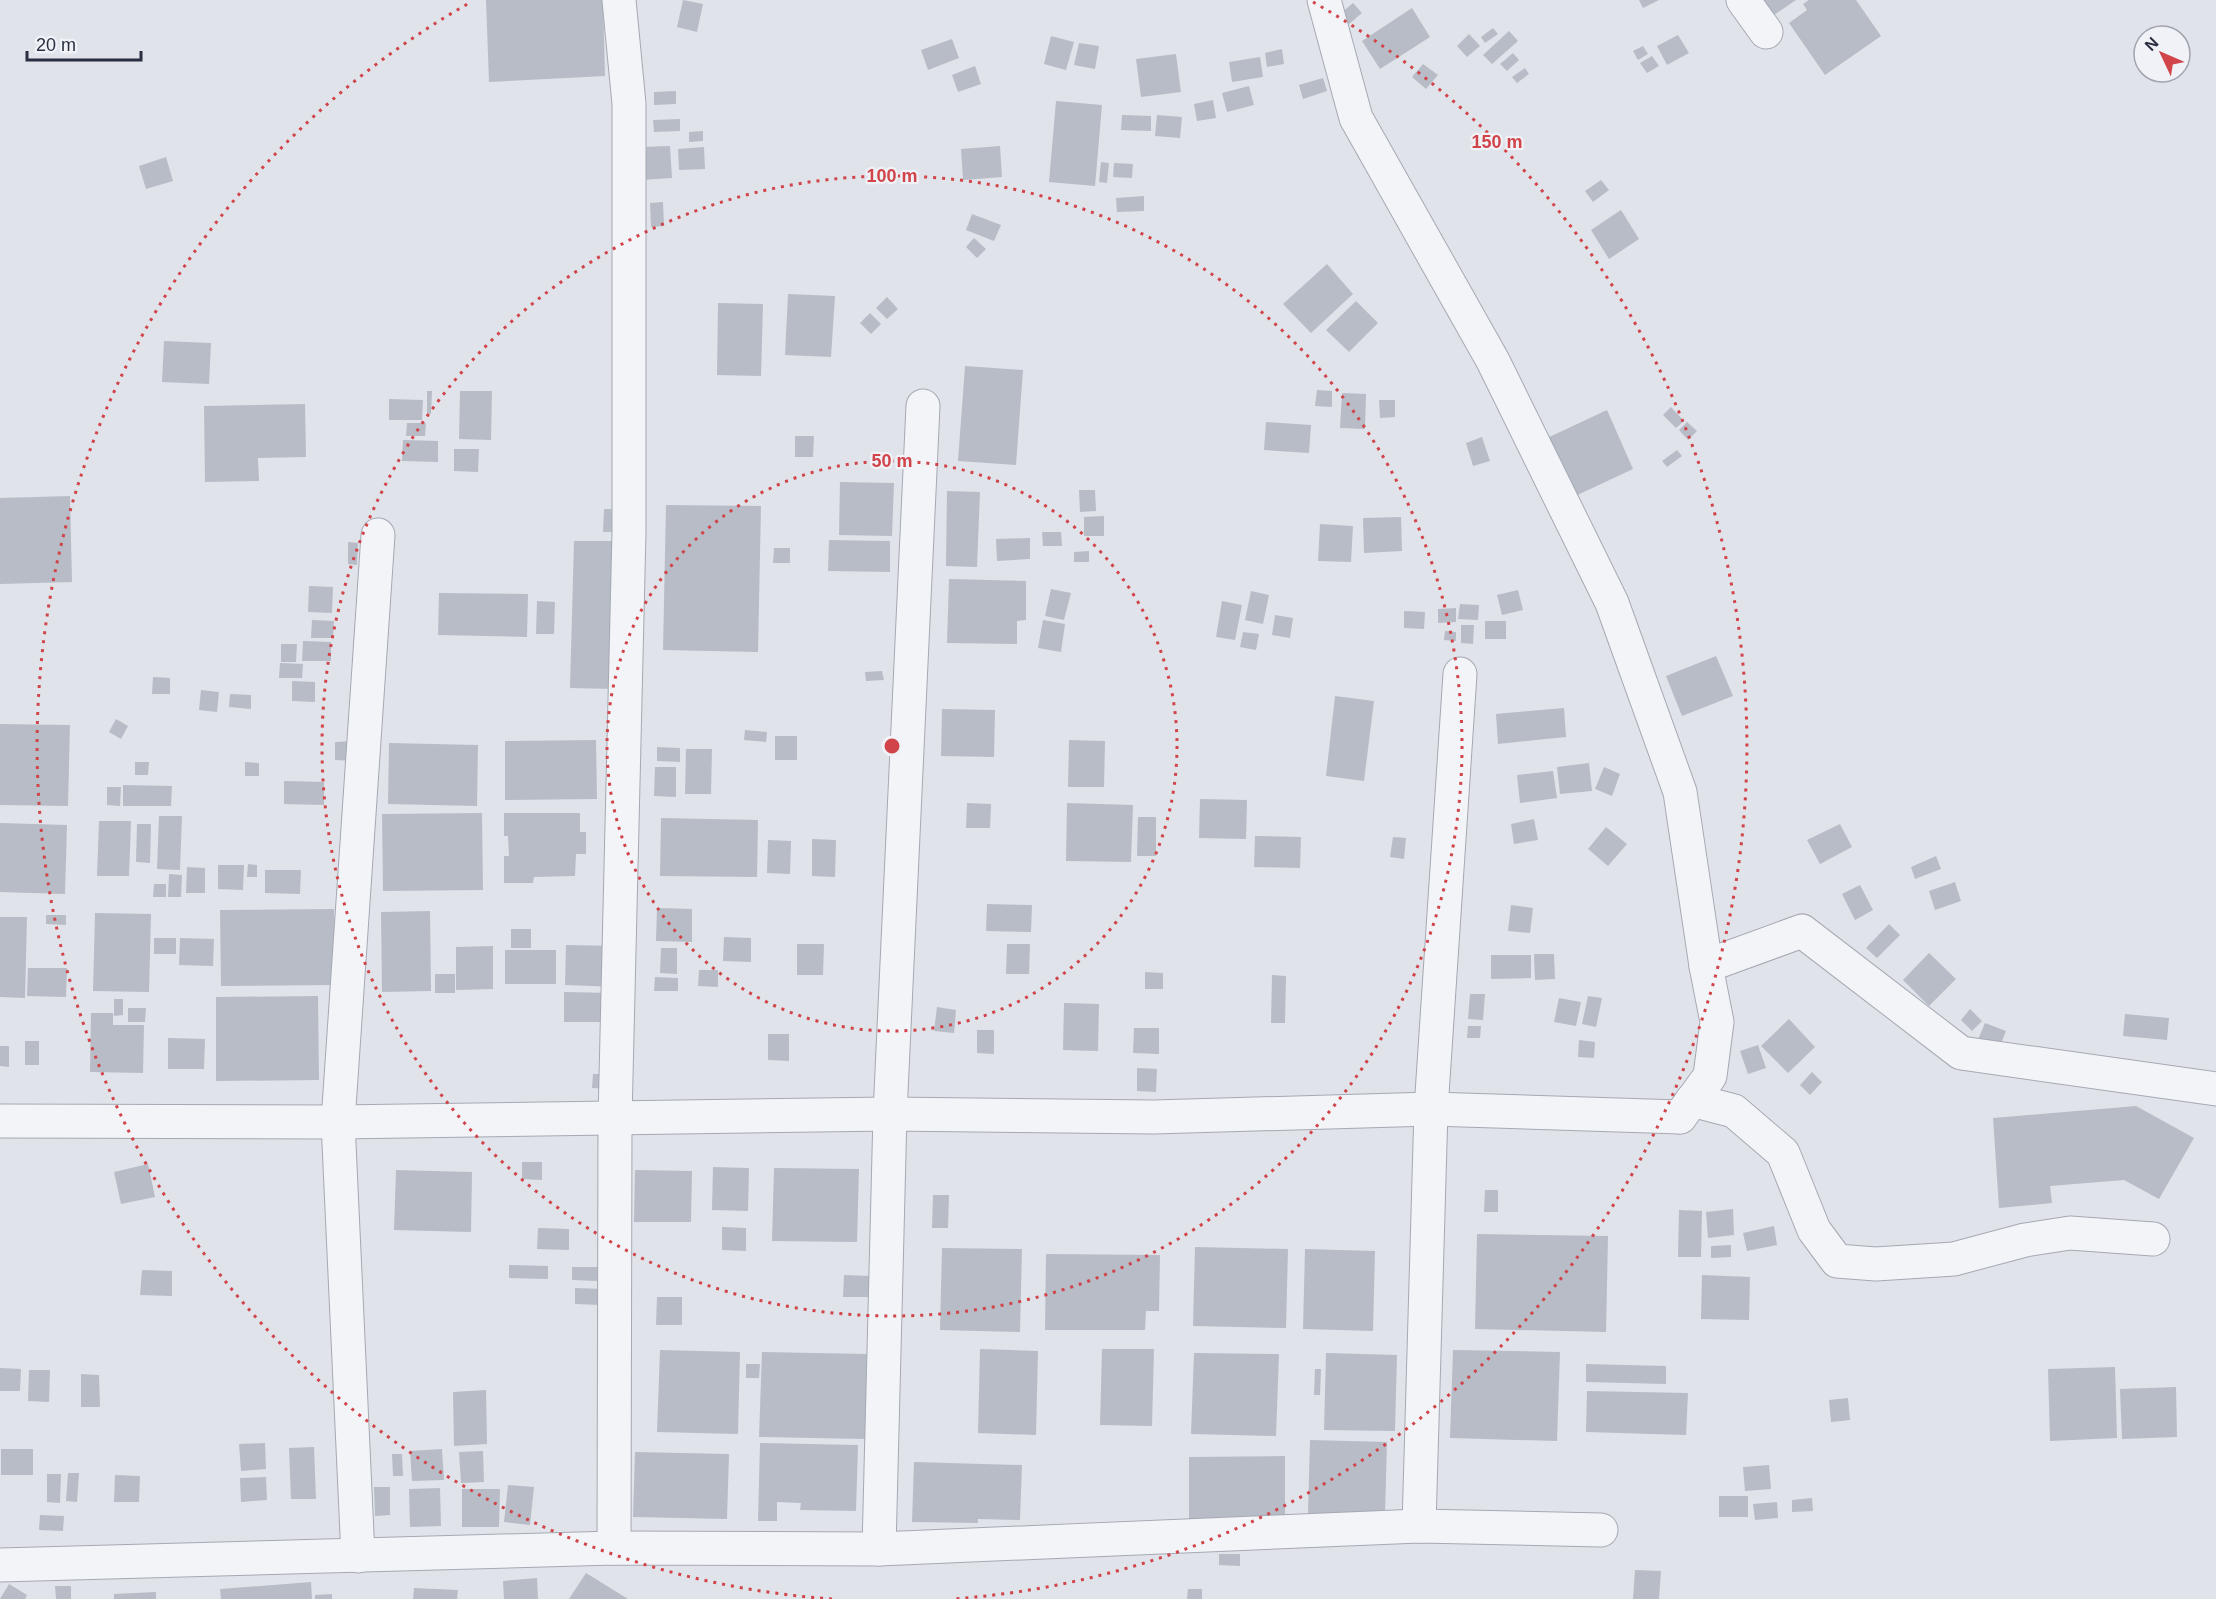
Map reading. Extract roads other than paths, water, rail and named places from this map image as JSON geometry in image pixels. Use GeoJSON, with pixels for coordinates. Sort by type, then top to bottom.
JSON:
{"type":"FeatureCollection","features":[{"type":"Feature","properties":{"kind":"street"},"geometry":{"type":"LineString","coordinates":[[614,1548],[615,1119],[629,532],[629,104],[620,0]]}},
{"type":"Feature","properties":{"kind":"street"},"geometry":{"type":"LineString","coordinates":[[1324,0],[1356,118],[1493,361],[1612,603],[1680,792],[1706,966],[1718,1022],[1710,1076],[1686,1109]]}},
{"type":"Feature","properties":{"kind":"street"},"geometry":{"type":"LineString","coordinates":[[1743,0],[1766,32]]}},
{"type":"Feature","properties":{"kind":"street"},"geometry":{"type":"LineString","coordinates":[[879,1549],[890,1114],[923,406]]}},
{"type":"Feature","properties":{"kind":"street"},"geometry":{"type":"LineString","coordinates":[[358,1556],[338,1122],[378,535]]}},
{"type":"Feature","properties":{"kind":"street"},"geometry":{"type":"LineString","coordinates":[[1419,1526],[1431,1108],[1460,674]]}},
{"type":"Feature","properties":{"kind":"street"},"geometry":{"type":"LineString","coordinates":[[1706,966],[1802,931],[1961,1053],[2216,1089]]}},
{"type":"Feature","properties":{"kind":"street"},"geometry":{"type":"LineString","coordinates":[[0,1121],[338,1122],[890,1114],[1154,1117],[1431,1108],[1686,1109],[1734,1112],[1783,1153],[1814,1230],[1837,1261],[1876,1264],[1954,1259],[2025,1240],[2070,1233],[2153,1239]]}},
{"type":"Feature","properties":{"kind":"street"},"geometry":{"type":"LineString","coordinates":[[0,1565],[614,1548],[879,1549],[1419,1526],[1601,1530]]}}]}
